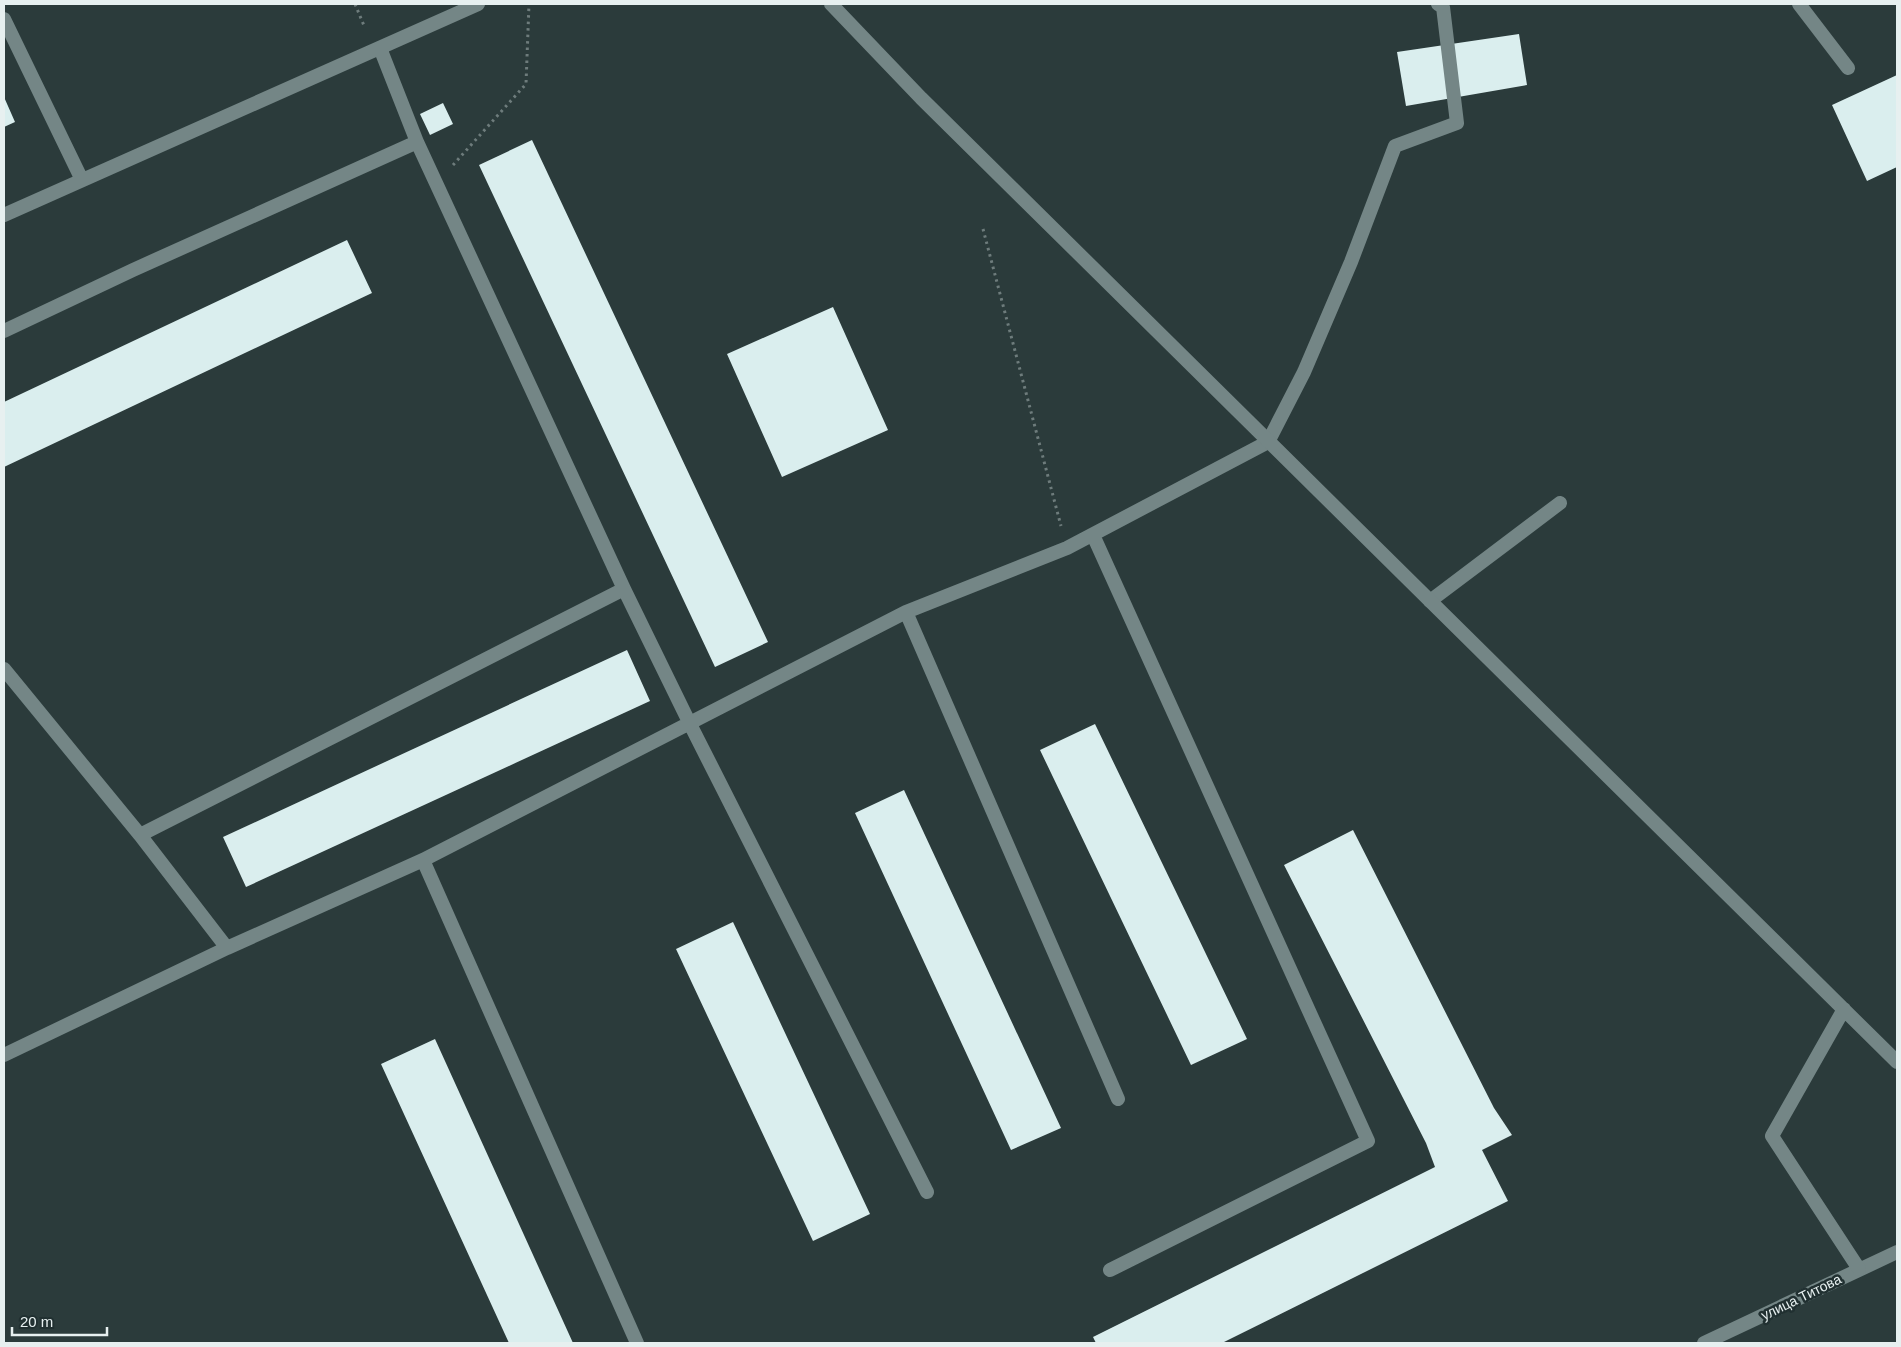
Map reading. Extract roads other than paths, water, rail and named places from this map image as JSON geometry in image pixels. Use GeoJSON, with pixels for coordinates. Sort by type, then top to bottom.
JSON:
{"type":"FeatureCollection","features":[{"type":"Feature","properties":{"kind":"street"},"geometry":{"type":"LineString","coordinates":[[4,215],[478,4]]}},
{"type":"Feature","properties":{"kind":"street"},"geometry":{"type":"LineString","coordinates":[[831,4],[921,98],[1897,1062]]}},
{"type":"Feature","properties":{"kind":"street"},"geometry":{"type":"LineString","coordinates":[[4,1055],[226,948],[423,860],[906,612],[1067,548],[1268,442],[1304,372],[1351,262],[1395,146],[1457,123],[1443,7],[1438,4]]}},
{"type":"Feature","properties":{"kind":"street"},"geometry":{"type":"LineString","coordinates":[[1799,4],[1848,68]]}},
{"type":"Feature","properties":{"kind":"street"},"geometry":{"type":"LineString","coordinates":[[4,19],[82,180]]}},
{"type":"Feature","properties":{"kind":"street"},"geometry":{"type":"LineString","coordinates":[[380,48],[436,182],[624,589],[690,724],[927,1192]]}},
{"type":"Feature","properties":{"kind":"street"},"geometry":{"type":"LineString","coordinates":[[4,331],[133,270],[418,142]]}},
{"type":"Feature","properties":{"kind":"street"},"geometry":{"type":"LineString","coordinates":[[1430,601],[1560,503]]}},
{"type":"Feature","properties":{"kind":"street"},"geometry":{"type":"LineString","coordinates":[[1093,535],[1368,1141],[1110,1270]]}},
{"type":"Feature","properties":{"kind":"street"},"geometry":{"type":"LineString","coordinates":[[140,835],[624,589]]}},
{"type":"Feature","properties":{"kind":"street"},"geometry":{"type":"LineString","coordinates":[[906,612],[1118,1099]]}},
{"type":"Feature","properties":{"kind":"street"},"geometry":{"type":"LineString","coordinates":[[4,669],[140,835],[226,948]]}},
{"type":"Feature","properties":{"kind":"street"},"geometry":{"type":"LineString","coordinates":[[423,860],[637,1343]]}},
{"type":"Feature","properties":{"kind":"street"},"geometry":{"type":"LineString","coordinates":[[1844,1008],[1772,1136],[1859,1269]]}},
{"type":"Feature","properties":{"kind":"street","name":"улица Титова"},"geometry":{"type":"LineString","coordinates":[[1704,1343],[1897,1252]]}}]}
